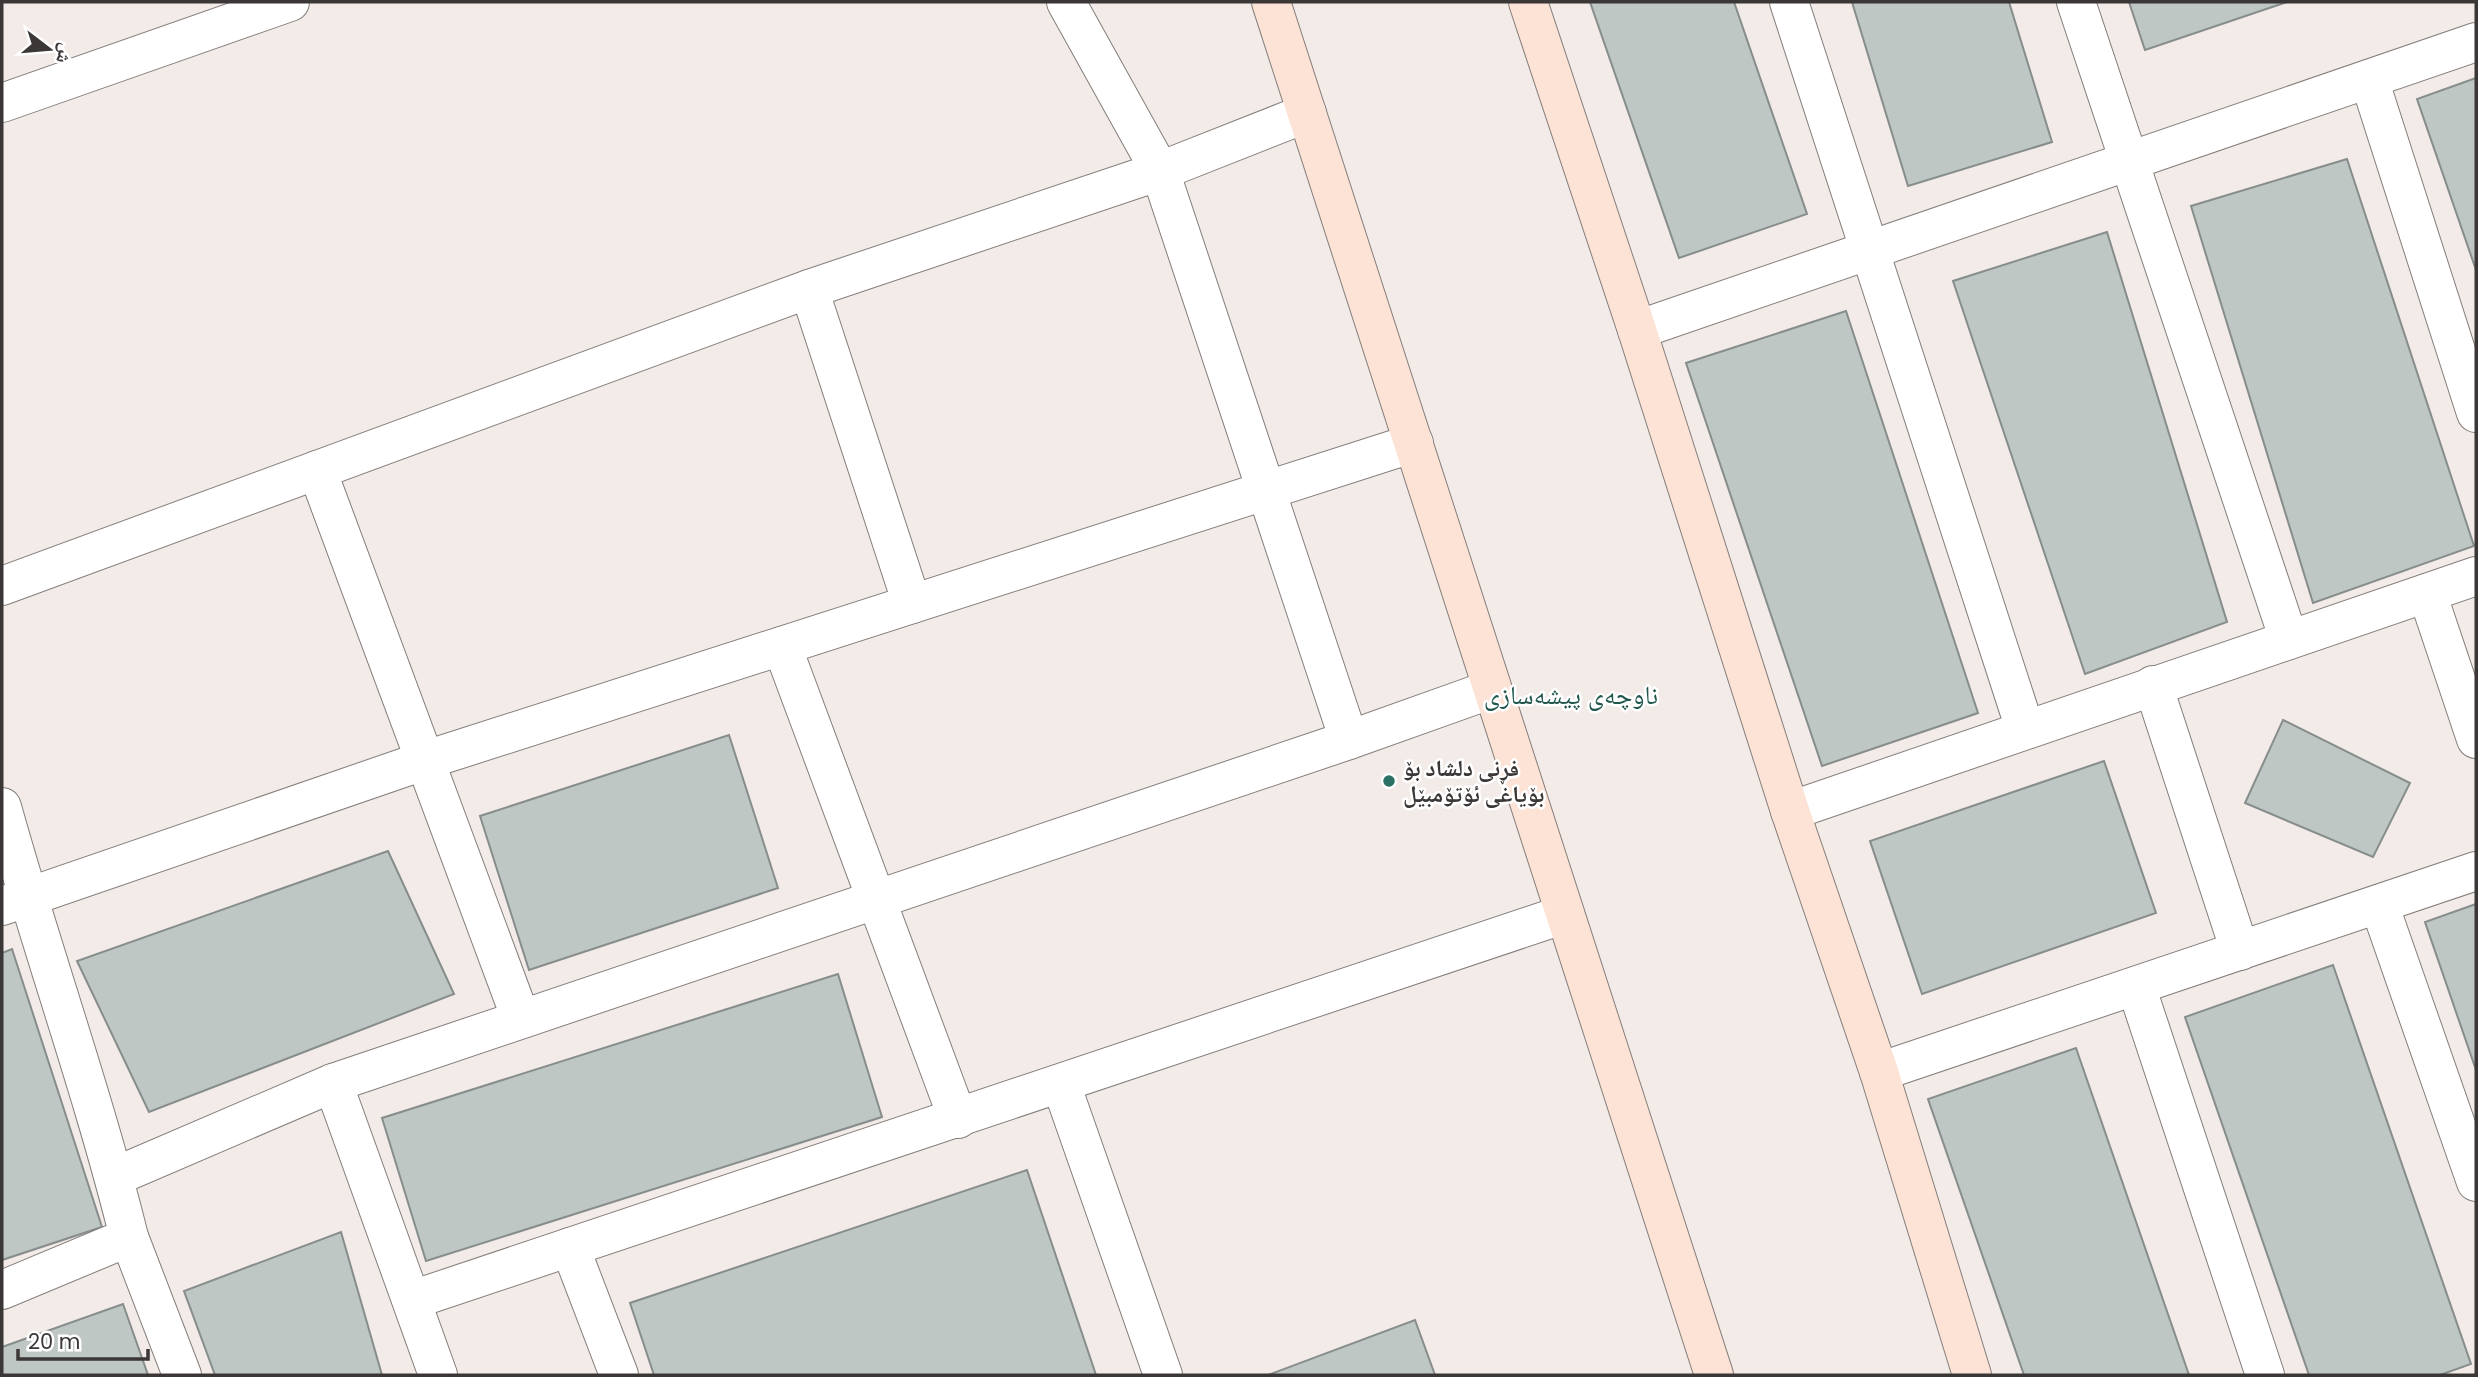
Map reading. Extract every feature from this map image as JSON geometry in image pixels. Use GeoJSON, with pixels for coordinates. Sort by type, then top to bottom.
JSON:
{"type":"FeatureCollection","features":[{"type":"Feature","properties":{"kind":"street"},"geometry":{"type":"LineString","coordinates":[[2,103],[290,2]]}},
{"type":"Feature","properties":{"kind":"street"},"geometry":{"type":"LineString","coordinates":[[1066,2],[1160,171],[1349,740]]}},
{"type":"Feature","properties":{"kind":"street"},"geometry":{"type":"LineString","coordinates":[[1271,2],[1714,1375]]}},
{"type":"Feature","properties":{"kind":"street"},"geometry":{"type":"LineString","coordinates":[[1528,2],[1637,330],[1790,811],[1879,1072],[1972,1375]]}},
{"type":"Feature","properties":{"kind":"street"},"geometry":{"type":"LineString","coordinates":[[1789,2],[2025,729]]}},
{"type":"Feature","properties":{"kind":"street"},"geometry":{"type":"LineString","coordinates":[[2076,2],[2289,640]]}},
{"type":"Feature","properties":{"kind":"street"},"geometry":{"type":"LineString","coordinates":[[1637,330],[2476,42]]}},
{"type":"Feature","properties":{"kind":"street"},"geometry":{"type":"LineString","coordinates":[[2369,79],[2476,413]]}},
{"type":"Feature","properties":{"kind":"street"},"geometry":{"type":"LineString","coordinates":[[2,586],[809,289],[1160,171],[1307,113]]}},
{"type":"Feature","properties":{"kind":"street"},"geometry":{"type":"LineString","coordinates":[[809,289],[912,604]]}},
{"type":"Feature","properties":{"kind":"street"},"geometry":{"type":"LineString","coordinates":[[15,903],[426,760],[1414,443]]}},
{"type":"Feature","properties":{"kind":"street"},"geometry":{"type":"LineString","coordinates":[[317,470],[521,1019]]}},
{"type":"Feature","properties":{"kind":"street"},"geometry":{"type":"LineString","coordinates":[[1790,811],[2476,576]]}},
{"type":"Feature","properties":{"kind":"street"},"geometry":{"type":"LineString","coordinates":[[2427,593],[2476,739]]}},
{"type":"Feature","properties":{"kind":"street"},"geometry":{"type":"LineString","coordinates":[[782,646],[958,1119]]}},
{"type":"Feature","properties":{"kind":"street"},"geometry":{"type":"LineString","coordinates":[[2154,685],[2240,951]]}},
{"type":"Feature","properties":{"kind":"street"},"geometry":{"type":"LineString","coordinates":[[114,1177],[333,1083],[1349,740],[1492,689]]}},
{"type":"Feature","properties":{"kind":"street"},"geometry":{"type":"LineString","coordinates":[[2,807],[15,903],[114,1177],[129,1237],[182,1375]]}},
{"type":"Feature","properties":{"kind":"street"},"geometry":{"type":"LineString","coordinates":[[1879,1072],[2476,871]]}},
{"type":"Feature","properties":{"kind":"street"},"geometry":{"type":"LineString","coordinates":[[2379,904],[2476,1182]]}},
{"type":"Feature","properties":{"kind":"street"},"geometry":{"type":"LineString","coordinates":[[412,1300],[1565,914]]}},
{"type":"Feature","properties":{"kind":"street"},"geometry":{"type":"LineString","coordinates":[[2136,986],[2265,1375]]}},
{"type":"Feature","properties":{"kind":"street"},"geometry":{"type":"LineString","coordinates":[[333,1083],[438,1375]]}},
{"type":"Feature","properties":{"kind":"street"},"geometry":{"type":"LineString","coordinates":[[1061,1084],[1163,1375]]}},
{"type":"Feature","properties":{"kind":"street"},"geometry":{"type":"LineString","coordinates":[[2,1290],[129,1237]]}},
{"type":"Feature","properties":{"kind":"street"},"geometry":{"type":"LineString","coordinates":[[570,1247],[620,1375]]}},
{"type":"Feature","properties":{"kind":"building"},"geometry":{"type":"Polygon","coordinates":[[[1590,2],[1734,2],[1807,214],[1679,258],[1590,2]]]}},
{"type":"Feature","properties":{"kind":"building"},"geometry":{"type":"Polygon","coordinates":[[[1852,2],[2009,2],[2052,142],[1908,186],[1852,2]]]}},
{"type":"Feature","properties":{"kind":"building"},"geometry":{"type":"Polygon","coordinates":[[[2129,2],[2287,2],[2145,50],[2129,2]]]}},
{"type":"Feature","properties":{"kind":"building"},"geometry":{"type":"Polygon","coordinates":[[[2476,78],[2476,270],[2417,99],[2476,78]]]}},
{"type":"Feature","properties":{"kind":"building"},"geometry":{"type":"Polygon","coordinates":[[[2347,159],[2474,546],[2313,603],[2191,206],[2347,159]]]}},
{"type":"Feature","properties":{"kind":"building"},"geometry":{"type":"Polygon","coordinates":[[[2107,232],[2227,622],[2085,674],[1953,281],[2107,232]]]}},
{"type":"Feature","properties":{"kind":"building"},"geometry":{"type":"Polygon","coordinates":[[[1846,311],[1978,713],[1822,766],[1686,363],[1846,311]]]}},
{"type":"Feature","properties":{"kind":"building"},"geometry":{"type":"Polygon","coordinates":[[[2283,720],[2410,783],[2373,857],[2245,803],[2283,720]]]}},
{"type":"Feature","properties":{"kind":"building"},"geometry":{"type":"Polygon","coordinates":[[[729,735],[778,888],[529,970],[480,816],[729,735]]]}},
{"type":"Feature","properties":{"kind":"building"},"geometry":{"type":"Polygon","coordinates":[[[2104,761],[2156,913],[1922,994],[1870,841],[2104,761]]]}},
{"type":"Feature","properties":{"kind":"building"},"geometry":{"type":"Polygon","coordinates":[[[388,851],[454,994],[149,1112],[77,961],[388,851]]]}},
{"type":"Feature","properties":{"kind":"building"},"geometry":{"type":"Polygon","coordinates":[[[2476,904],[2476,1070],[2425,922],[2476,904]]]}},
{"type":"Feature","properties":{"kind":"building"},"geometry":{"type":"Polygon","coordinates":[[[12,949],[102,1227],[2,1260],[2,953],[12,949]]]}},
{"type":"Feature","properties":{"kind":"building"},"geometry":{"type":"Polygon","coordinates":[[[2333,965],[2471,1364],[2440,1375],[2309,1375],[2185,1017],[2333,965]]]}},
{"type":"Feature","properties":{"kind":"building"},"geometry":{"type":"Polygon","coordinates":[[[838,974],[882,1117],[426,1261],[382,1118],[838,974]]]}},
{"type":"Feature","properties":{"kind":"building"},"geometry":{"type":"Polygon","coordinates":[[[2076,1048],[2189,1375],[2024,1375],[1928,1099],[2076,1048]]]}},
{"type":"Feature","properties":{"kind":"building"},"geometry":{"type":"Polygon","coordinates":[[[1027,1170],[1096,1375],[654,1375],[630,1303],[1027,1170]]]}},
{"type":"Feature","properties":{"kind":"building"},"geometry":{"type":"Polygon","coordinates":[[[341,1232],[382,1375],[215,1375],[184,1291],[341,1232]]]}},
{"type":"Feature","properties":{"kind":"building"},"geometry":{"type":"Polygon","coordinates":[[[123,1304],[148,1375],[2,1375],[2,1347],[123,1304]]]}},
{"type":"Feature","properties":{"kind":"building"},"geometry":{"type":"Polygon","coordinates":[[[1415,1320],[1435,1375],[1268,1375],[1415,1320]]]}},
{"type":"Feature","properties":{"kind":"place","name":"فڕنی دلشاد بۆ بۆیاغی ئۆتۆمبێل"},"geometry":{"type":"Point","coordinates":[1389,781]}},
{"type":"Feature","properties":{"kind":"district","name":"ناوچەی پیشەسازی"},"geometry":{"type":"Point","coordinates":[1571,695]}}]}
